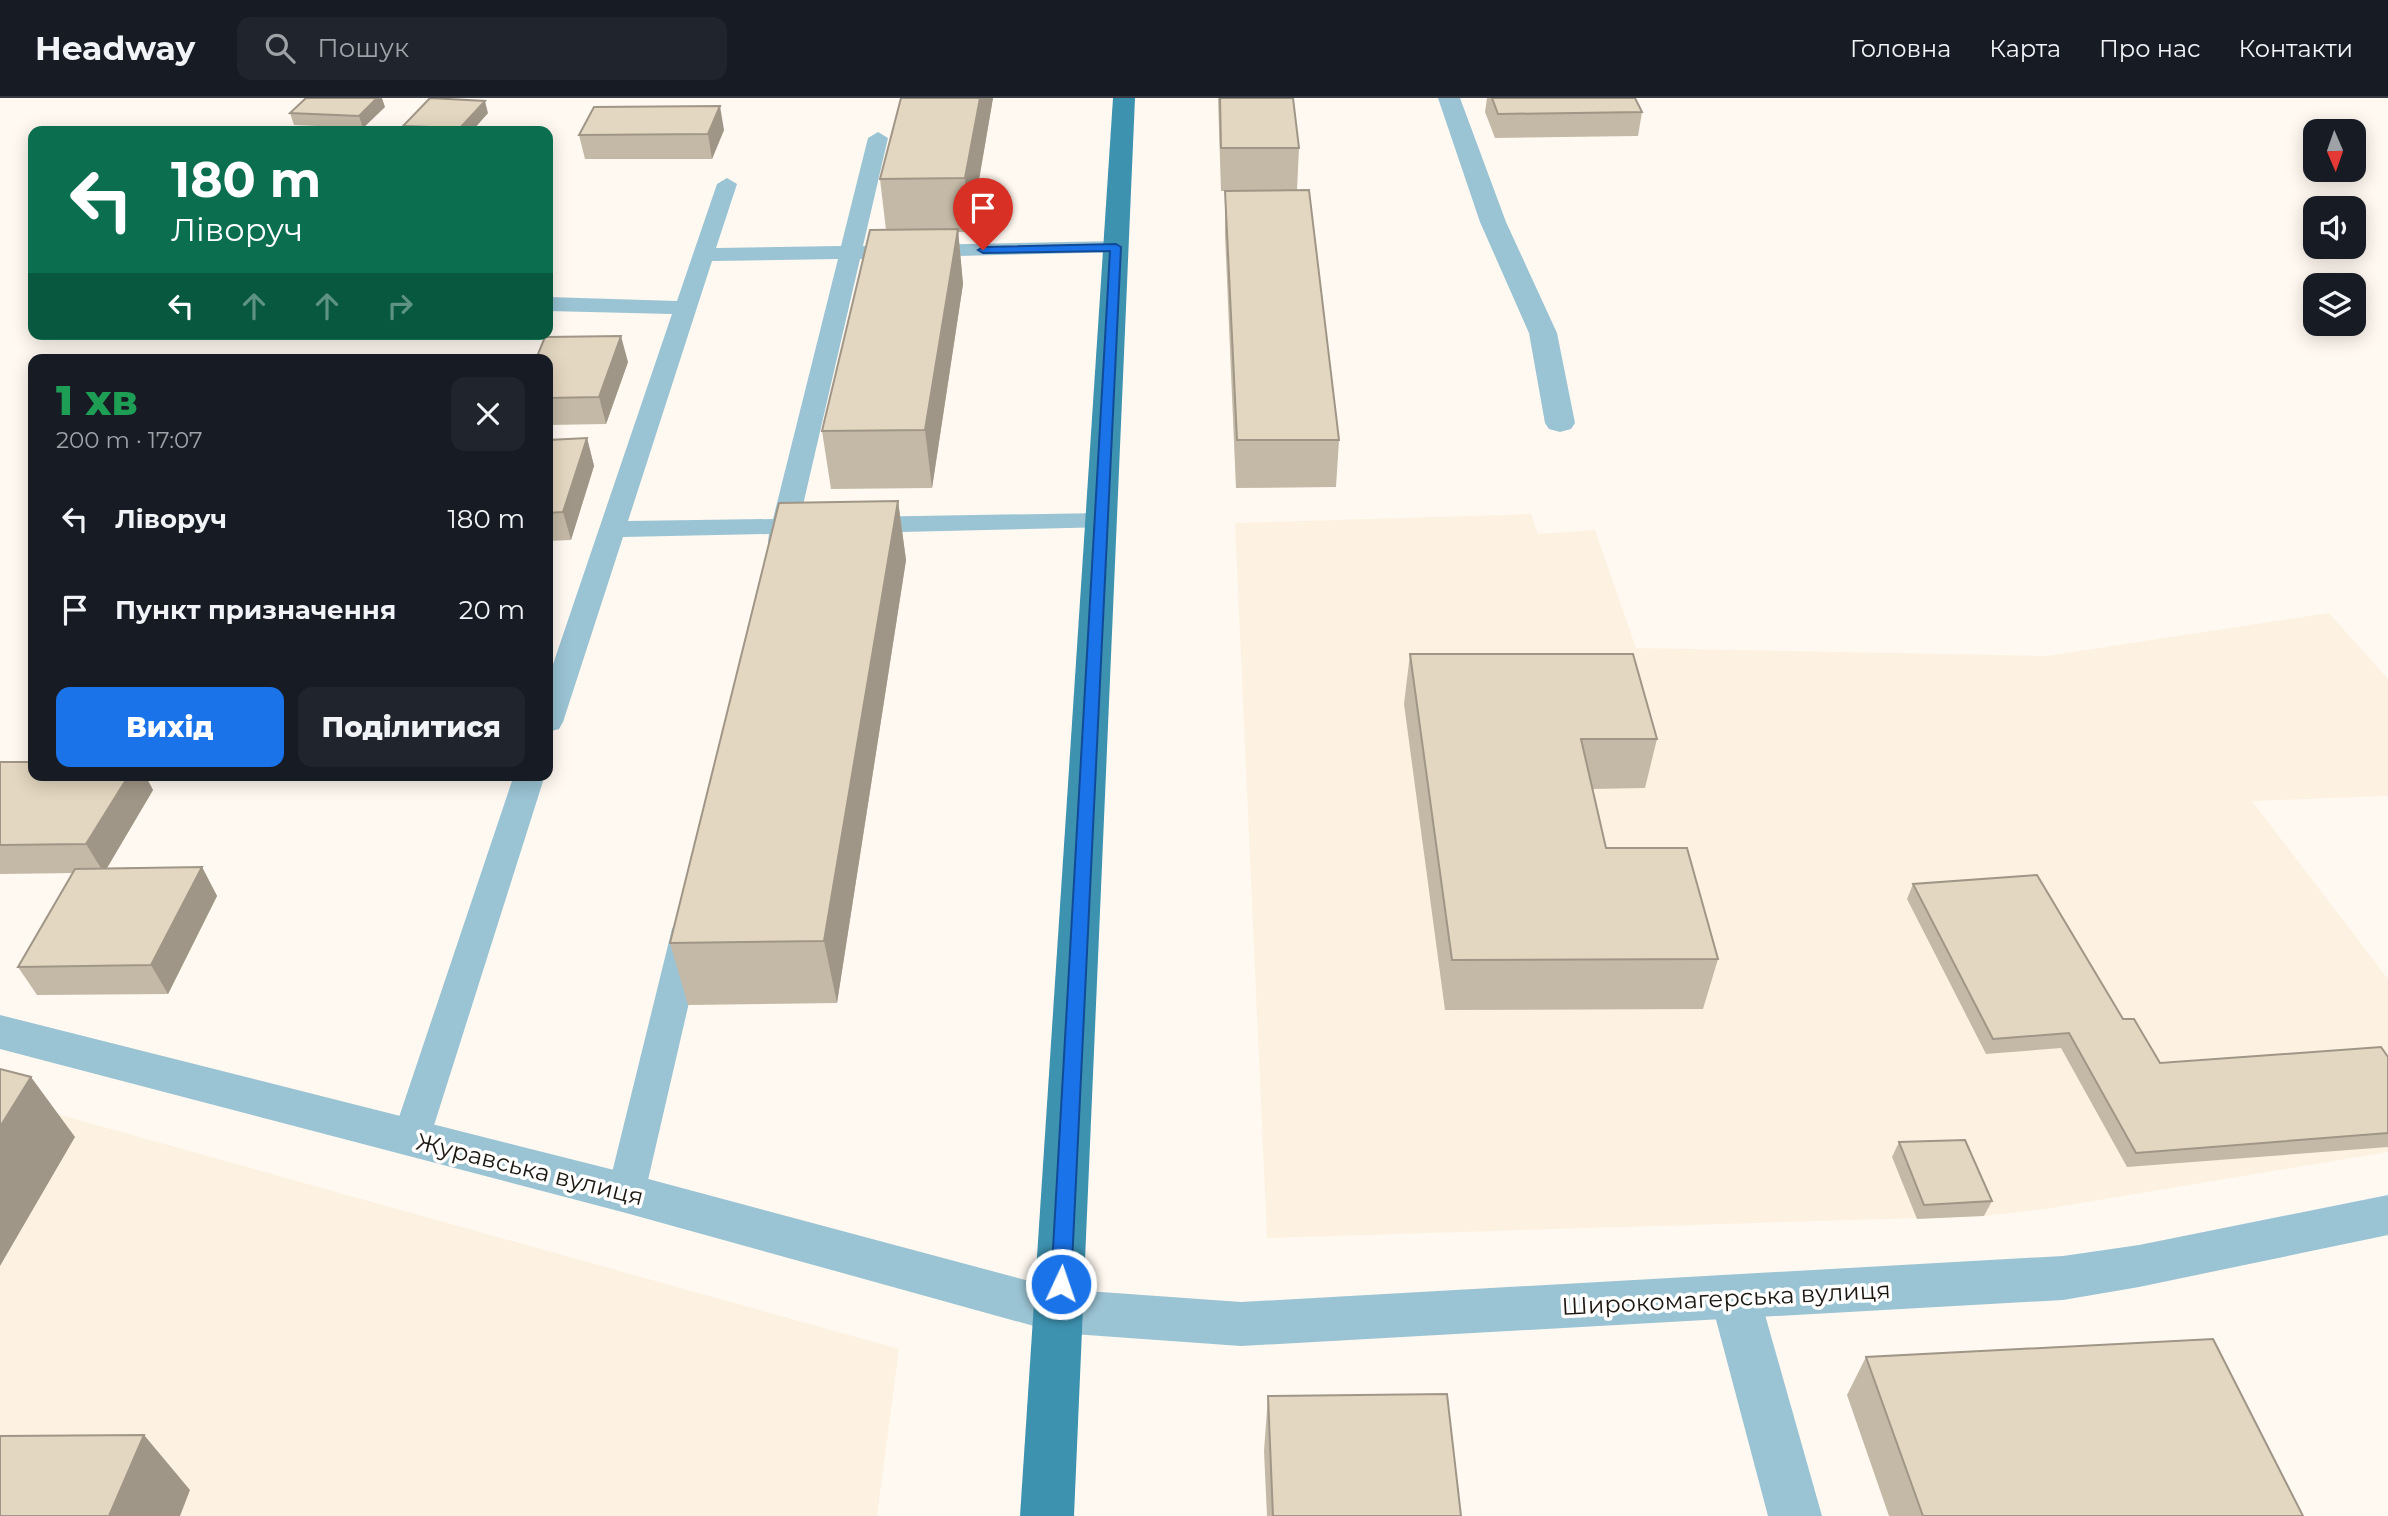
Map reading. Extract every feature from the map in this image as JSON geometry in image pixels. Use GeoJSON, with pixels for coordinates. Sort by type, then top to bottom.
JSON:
{"type":"FeatureCollection","features":[{"type":"Feature","properties":{"kind":"main road"},"geometry":{"type":"LineString","coordinates":[[1047,1516],[1124,98]]}},
{"type":"Feature","properties":{"kind":"street"},"geometry":{"type":"LineString","coordinates":[[1449,98],[1493,222],[1543,333],[1560,424]]}},
{"type":"Feature","properties":{"kind":"street","name":"Журавська вулиця"},"geometry":{"type":"LineString","coordinates":[[0,1032],[625,1193],[1059,1311]]}},
{"type":"Feature","properties":{"kind":"street","name":"Широкомагерська вулиця"},"geometry":{"type":"LineString","coordinates":[[1059,1311],[1241,1324],[2063,1278],[2139,1266],[2388,1215]]}},
{"type":"Feature","properties":{"kind":"street"},"geometry":{"type":"LineString","coordinates":[[1735,1297],[1794,1516]]}},
{"type":"Feature","properties":{"kind":"lane"},"geometry":{"type":"LineString","coordinates":[[775,567],[878,138]]}},
{"type":"Feature","properties":{"kind":"lane"},"geometry":{"type":"LineString","coordinates":[[553,707],[727,184]]}},
{"type":"Feature","properties":{"kind":"lane"},"geometry":{"type":"LineString","coordinates":[[703,255],[1116,247]]}},
{"type":"Feature","properties":{"kind":"lane"},"geometry":{"type":"LineString","coordinates":[[553,304],[685,308]]}},
{"type":"Feature","properties":{"kind":"lane"},"geometry":{"type":"LineString","coordinates":[[611,529],[1101,521]]}},
{"type":"Feature","properties":{"kind":"lane"},"geometry":{"type":"LineString","coordinates":[[411,1138],[528,781]]}},
{"type":"Feature","properties":{"kind":"lane"},"geometry":{"type":"LineString","coordinates":[[625,1193],[694,907]]}},
{"type":"Feature","properties":{"kind":"shaded area"},"geometry":{"type":"Polygon","coordinates":[[[1531,514],[1538,534],[1595,530],[1636,648],[2046,656],[2329,613],[2388,679],[2388,796],[2252,801],[2388,979],[2388,1152],[2045,1209],[1984,1216],[1267,1238],[1235,523],[1531,514]]]}},
{"type":"Feature","properties":{"kind":"shaded area"},"geometry":{"type":"Polygon","coordinates":[[[0,1098],[899,1349],[877,1516],[0,1516],[0,1098]]]}},
{"type":"Feature","properties":{"kind":"building"},"geometry":{"type":"Polygon","coordinates":[[[306,98],[377,98],[359,116],[290,113],[306,98]]]}},
{"type":"Feature","properties":{"kind":"building"},"geometry":{"type":"Polygon","coordinates":[[[430,98],[485,101],[462,126],[403,126],[430,98]]]}},
{"type":"Feature","properties":{"kind":"building"},"geometry":{"type":"Polygon","coordinates":[[[901,98],[980,98],[965,178],[880,179],[901,98]]]}},
{"type":"Feature","properties":{"kind":"building"},"geometry":{"type":"Polygon","coordinates":[[[1220,98],[1293,98],[1299,148],[1221,148],[1220,98]]]}},
{"type":"Feature","properties":{"kind":"building"},"geometry":{"type":"Polygon","coordinates":[[[1492,98],[1635,98],[1642,112],[1498,114],[1492,98]]]}},
{"type":"Feature","properties":{"kind":"building"},"geometry":{"type":"Polygon","coordinates":[[[720,106],[708,134],[579,135],[594,107],[720,106]]]}},
{"type":"Feature","properties":{"kind":"building"},"geometry":{"type":"Polygon","coordinates":[[[1309,190],[1339,440],[1237,440],[1225,191],[1309,190]]]}},
{"type":"Feature","properties":{"kind":"building"},"geometry":{"type":"Polygon","coordinates":[[[958,229],[925,430],[822,431],[870,230],[958,229]]]}},
{"type":"Feature","properties":{"kind":"building"},"geometry":{"type":"Polygon","coordinates":[[[621,336],[599,397],[553,398],[553,354],[538,354],[544,340],[553,340],[553,337],[621,336]]]}},
{"type":"Feature","properties":{"kind":"building"},"geometry":{"type":"Polygon","coordinates":[[[587,438],[563,512],[553,513],[553,440],[587,438]]]}},
{"type":"Feature","properties":{"kind":"building"},"geometry":{"type":"Polygon","coordinates":[[[898,501],[824,941],[670,943],[779,503],[898,501]]]}},
{"type":"Feature","properties":{"kind":"building"},"geometry":{"type":"Polygon","coordinates":[[[1410,654],[1633,654],[1657,739],[1581,739],[1606,848],[1687,848],[1718,959],[1452,960],[1410,654]]]}},
{"type":"Feature","properties":{"kind":"building"},"geometry":{"type":"Polygon","coordinates":[[[0,762],[28,762],[28,781],[125,781],[86,844],[0,845],[0,762]]]}},
{"type":"Feature","properties":{"kind":"building"},"geometry":{"type":"Polygon","coordinates":[[[202,867],[151,965],[18,967],[75,869],[202,867]]]}},
{"type":"Feature","properties":{"kind":"building"},"geometry":{"type":"Polygon","coordinates":[[[2037,875],[2123,1019],[2134,1019],[2160,1063],[2381,1047],[2388,1057],[2388,1133],[2136,1153],[2069,1033],[1993,1039],[1913,884],[2037,875]]]}},
{"type":"Feature","properties":{"kind":"building"},"geometry":{"type":"Polygon","coordinates":[[[0,1069],[31,1077],[0,1127],[0,1069]]]}},
{"type":"Feature","properties":{"kind":"building"},"geometry":{"type":"Polygon","coordinates":[[[1965,1140],[1992,1201],[1924,1205],[1899,1142],[1965,1140]]]}},
{"type":"Feature","properties":{"kind":"building"},"geometry":{"type":"Polygon","coordinates":[[[2213,1339],[2303,1516],[1923,1516],[1866,1357],[2213,1339]]]}},
{"type":"Feature","properties":{"kind":"building"},"geometry":{"type":"Polygon","coordinates":[[[1447,1394],[1461,1516],[1273,1516],[1268,1396],[1447,1394]]]}},
{"type":"Feature","properties":{"kind":"building"},"geometry":{"type":"Polygon","coordinates":[[[144,1435],[109,1516],[0,1516],[0,1436],[144,1435]]]}},
{"type":"Feature","properties":{"kind":"route"},"geometry":{"type":"LineString","coordinates":[[983,250],[1116,247],[1061,1284]]}}]}
